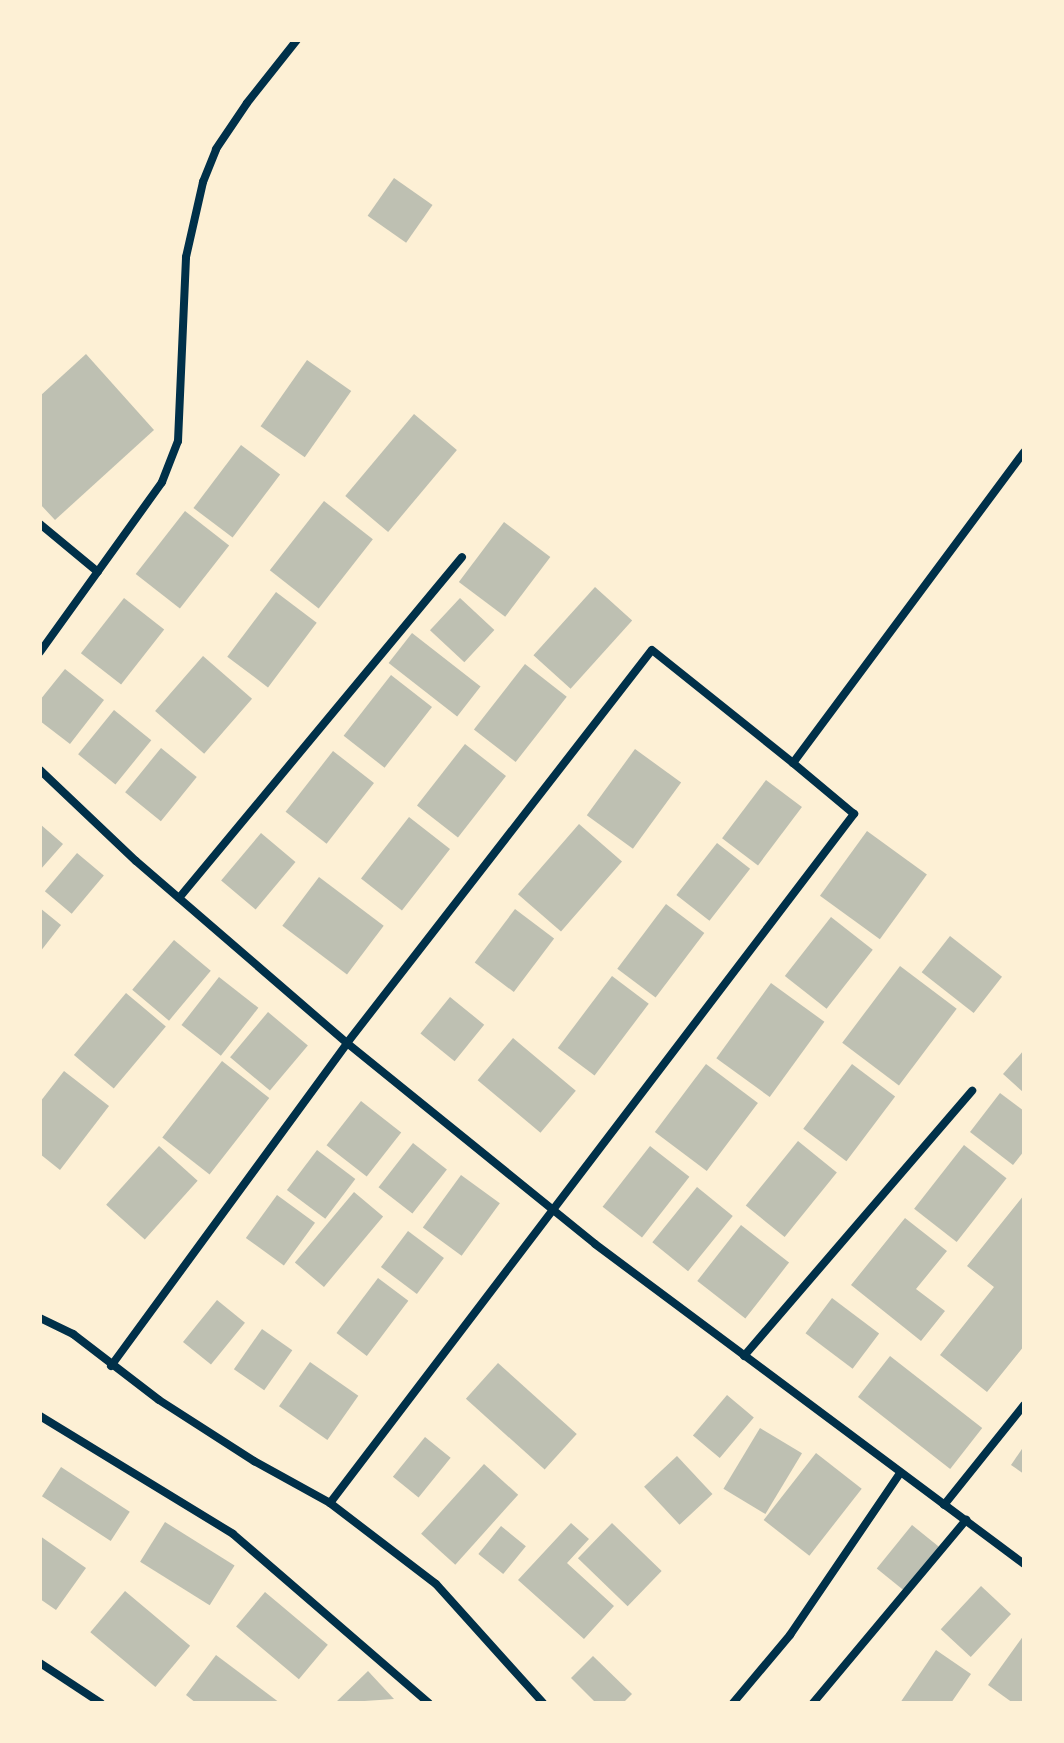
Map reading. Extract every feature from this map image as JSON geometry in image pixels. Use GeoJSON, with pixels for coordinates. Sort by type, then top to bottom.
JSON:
{"type":"FeatureCollection","features":[{"type":"Feature","properties":{"kind":"street"},"geometry":{"type":"LineString","coordinates":[[40,652],[146,510],[178,441],[186,257],[203,182],[239,114],[297,40]]}},
{"type":"Feature","properties":{"kind":"street"},"geometry":{"type":"LineString","coordinates":[[793,763],[1024,452]]}},
{"type":"Feature","properties":{"kind":"street"},"geometry":{"type":"LineString","coordinates":[[40,524],[98,572]]}},
{"type":"Feature","properties":{"kind":"street"},"geometry":{"type":"LineString","coordinates":[[179,898],[462,557]]}},
{"type":"Feature","properties":{"kind":"street"},"geometry":{"type":"LineString","coordinates":[[111,1366],[347,1043],[652,650],[854,814],[552,1206],[330,1503]]}},
{"type":"Feature","properties":{"kind":"street"},"geometry":{"type":"LineString","coordinates":[[40,770],[179,898],[347,1043],[744,1356],[1024,1564]]}},
{"type":"Feature","properties":{"kind":"street"},"geometry":{"type":"LineString","coordinates":[[744,1356],[972,1091]]}},
{"type":"Feature","properties":{"kind":"street"},"geometry":{"type":"LineString","coordinates":[[40,1318],[73,1334],[111,1366],[254,1461],[330,1503],[436,1584],[543,1703]]}},
{"type":"Feature","properties":{"kind":"street"},"geometry":{"type":"LineString","coordinates":[[944,1505],[1024,1405]]}},
{"type":"Feature","properties":{"kind":"street"},"geometry":{"type":"LineString","coordinates":[[40,1416],[233,1534],[429,1703]]}},
{"type":"Feature","properties":{"kind":"street"},"geometry":{"type":"LineString","coordinates":[[733,1703],[790,1635],[900,1473]]}},
{"type":"Feature","properties":{"kind":"street"},"geometry":{"type":"LineString","coordinates":[[813,1703],[966,1520]]}},
{"type":"Feature","properties":{"kind":"street"},"geometry":{"type":"LineString","coordinates":[[40,1663],[101,1703]]}},
{"type":"Feature","properties":{"kind":"building"},"geometry":{"type":"Polygon","coordinates":[[[394,178],[433,205],[406,243],[368,216],[394,178]]]}},
{"type":"Feature","properties":{"kind":"building"},"geometry":{"type":"Polygon","coordinates":[[[86,354],[154,430],[55,520],[40,504],[40,396],[86,354]]]}},
{"type":"Feature","properties":{"kind":"building"},"geometry":{"type":"Polygon","coordinates":[[[307,360],[351,391],[305,457],[261,426],[307,360]]]}},
{"type":"Feature","properties":{"kind":"building"},"geometry":{"type":"Polygon","coordinates":[[[414,414],[457,450],[388,532],[345,496],[414,414]]]}},
{"type":"Feature","properties":{"kind":"building"},"geometry":{"type":"Polygon","coordinates":[[[241,445],[280,474],[233,538],[193,508],[241,445]]]}},
{"type":"Feature","properties":{"kind":"building"},"geometry":{"type":"Polygon","coordinates":[[[324,501],[373,539],[319,609],[270,570],[324,501]]]}},
{"type":"Feature","properties":{"kind":"building"},"geometry":{"type":"Polygon","coordinates":[[[185,511],[229,545],[180,609],[136,574],[185,511]]]}},
{"type":"Feature","properties":{"kind":"building"},"geometry":{"type":"Polygon","coordinates":[[[504,522],[550,557],[505,617],[459,582],[504,522]]]}},
{"type":"Feature","properties":{"kind":"building"},"geometry":{"type":"Polygon","coordinates":[[[595,587],[632,620],[571,689],[533,655],[595,587]]]}},
{"type":"Feature","properties":{"kind":"building"},"geometry":{"type":"Polygon","coordinates":[[[276,592],[317,623],[268,687],[227,657],[276,592]]]}},
{"type":"Feature","properties":{"kind":"building"},"geometry":{"type":"Polygon","coordinates":[[[124,598],[164,629],[121,685],[81,653],[124,598]]]}},
{"type":"Feature","properties":{"kind":"building"},"geometry":{"type":"Polygon","coordinates":[[[460,598],[494,630],[464,662],[430,630],[460,598]]]}},
{"type":"Feature","properties":{"kind":"building"},"geometry":{"type":"Polygon","coordinates":[[[412,633],[481,687],[457,717],[389,663],[412,633]]]}},
{"type":"Feature","properties":{"kind":"building"},"geometry":{"type":"Polygon","coordinates":[[[203,656],[252,699],[204,754],[155,711],[203,656]]]}},
{"type":"Feature","properties":{"kind":"building"},"geometry":{"type":"Polygon","coordinates":[[[525,664],[567,697],[516,762],[474,729],[525,664]]]}},
{"type":"Feature","properties":{"kind":"building"},"geometry":{"type":"Polygon","coordinates":[[[65,669],[104,700],[70,744],[40,721],[40,700],[65,669]]]}},
{"type":"Feature","properties":{"kind":"building"},"geometry":{"type":"Polygon","coordinates":[[[391,675],[432,707],[385,768],[344,736],[391,675]]]}},
{"type":"Feature","properties":{"kind":"building"},"geometry":{"type":"Polygon","coordinates":[[[114,710],[151,740],[115,785],[78,754],[114,710]]]}},
{"type":"Feature","properties":{"kind":"building"},"geometry":{"type":"Polygon","coordinates":[[[465,744],[506,776],[458,837],[417,805],[465,744]]]}},
{"type":"Feature","properties":{"kind":"building"},"geometry":{"type":"Polygon","coordinates":[[[161,748],[197,777],[161,821],[125,792],[161,748]]]}},
{"type":"Feature","properties":{"kind":"building"},"geometry":{"type":"Polygon","coordinates":[[[635,749],[681,783],[633,849],[587,815],[635,749]]]}},
{"type":"Feature","properties":{"kind":"building"},"geometry":{"type":"Polygon","coordinates":[[[333,751],[374,783],[327,844],[286,812],[333,751]]]}},
{"type":"Feature","properties":{"kind":"building"},"geometry":{"type":"Polygon","coordinates":[[[766,780],[802,807],[758,865],[722,838],[766,780]]]}},
{"type":"Feature","properties":{"kind":"building"},"geometry":{"type":"Polygon","coordinates":[[[409,817],[450,849],[402,910],[361,878],[409,817]]]}},
{"type":"Feature","properties":{"kind":"building"},"geometry":{"type":"Polygon","coordinates":[[[40,824],[63,844],[40,870],[40,824]]]}},
{"type":"Feature","properties":{"kind":"building"},"geometry":{"type":"Polygon","coordinates":[[[579,824],[622,861],[561,932],[518,894],[579,824]]]}},
{"type":"Feature","properties":{"kind":"building"},"geometry":{"type":"Polygon","coordinates":[[[867,831],[927,874],[880,939],[820,896],[867,831]]]}},
{"type":"Feature","properties":{"kind":"building"},"geometry":{"type":"Polygon","coordinates":[[[261,833],[295,862],[256,909],[221,880],[261,833]]]}},
{"type":"Feature","properties":{"kind":"building"},"geometry":{"type":"Polygon","coordinates":[[[717,843],[750,869],[709,921],[676,895],[717,843]]]}},
{"type":"Feature","properties":{"kind":"building"},"geometry":{"type":"Polygon","coordinates":[[[77,853],[104,875],[72,914],[45,891],[77,853]]]}},
{"type":"Feature","properties":{"kind":"building"},"geometry":{"type":"Polygon","coordinates":[[[319,877],[384,926],[347,974],[282,926],[319,877]]]}},
{"type":"Feature","properties":{"kind":"building"},"geometry":{"type":"Polygon","coordinates":[[[666,904],[704,933],[656,998],[617,969],[666,904]]]}},
{"type":"Feature","properties":{"kind":"building"},"geometry":{"type":"Polygon","coordinates":[[[40,908],[61,925],[40,952],[40,908]]]}},
{"type":"Feature","properties":{"kind":"building"},"geometry":{"type":"Polygon","coordinates":[[[515,909],[554,938],[514,992],[475,963],[515,909]]]}},
{"type":"Feature","properties":{"kind":"building"},"geometry":{"type":"Polygon","coordinates":[[[831,917],[873,950],[827,1009],[785,976],[831,917]]]}},
{"type":"Feature","properties":{"kind":"building"},"geometry":{"type":"Polygon","coordinates":[[[950,936],[1002,977],[974,1013],[922,972],[950,936]]]}},
{"type":"Feature","properties":{"kind":"building"},"geometry":{"type":"Polygon","coordinates":[[[174,940],[211,971],[169,1021],[132,990],[174,940]]]}},
{"type":"Feature","properties":{"kind":"building"},"geometry":{"type":"Polygon","coordinates":[[[900,966],[957,1009],[899,1085],[842,1043],[900,966]]]}},
{"type":"Feature","properties":{"kind":"building"},"geometry":{"type":"Polygon","coordinates":[[[612,976],[649,1004],[595,1076],[558,1048],[612,976]]]}},
{"type":"Feature","properties":{"kind":"building"},"geometry":{"type":"Polygon","coordinates":[[[219,977],[258,1008],[221,1056],[181,1025],[219,977]]]}},
{"type":"Feature","properties":{"kind":"building"},"geometry":{"type":"Polygon","coordinates":[[[771,983],[824,1022],[770,1097],[716,1058],[771,983]]]}},
{"type":"Feature","properties":{"kind":"building"},"geometry":{"type":"Polygon","coordinates":[[[126,993],[166,1026],[114,1088],[74,1055],[126,993]]]}},
{"type":"Feature","properties":{"kind":"building"},"geometry":{"type":"Polygon","coordinates":[[[450,997],[484,1025],[455,1061],[420,1034],[450,997]]]}},
{"type":"Feature","properties":{"kind":"building"},"geometry":{"type":"Polygon","coordinates":[[[268,1012],[308,1045],[270,1091],[230,1057],[268,1012]]]}},
{"type":"Feature","properties":{"kind":"building"},"geometry":{"type":"Polygon","coordinates":[[[513,1038],[576,1091],[540,1133],[478,1080],[513,1038]]]}},
{"type":"Feature","properties":{"kind":"building"},"geometry":{"type":"Polygon","coordinates":[[[1024,1050],[1024,1093],[1003,1074],[1024,1050]]]}},
{"type":"Feature","properties":{"kind":"building"},"geometry":{"type":"Polygon","coordinates":[[[222,1061],[269,1098],[210,1174],[162,1137],[222,1061]]]}},
{"type":"Feature","properties":{"kind":"building"},"geometry":{"type":"Polygon","coordinates":[[[706,1064],[758,1103],[707,1171],[655,1132],[706,1064]]]}},
{"type":"Feature","properties":{"kind":"building"},"geometry":{"type":"Polygon","coordinates":[[[852,1064],[895,1096],[846,1161],[803,1129],[852,1064]]]}},
{"type":"Feature","properties":{"kind":"building"},"geometry":{"type":"Polygon","coordinates":[[[64,1071],[109,1106],[60,1170],[40,1154],[40,1102],[64,1071]]]}},
{"type":"Feature","properties":{"kind":"building"},"geometry":{"type":"Polygon","coordinates":[[[1000,1093],[1024,1111],[1024,1151],[1013,1165],[970,1132],[1000,1093]]]}},
{"type":"Feature","properties":{"kind":"building"},"geometry":{"type":"Polygon","coordinates":[[[361,1101],[401,1132],[367,1177],[327,1145],[361,1101]]]}},
{"type":"Feature","properties":{"kind":"building"},"geometry":{"type":"Polygon","coordinates":[[[798,1141],[837,1172],[785,1237],[746,1206],[798,1141]]]}},
{"type":"Feature","properties":{"kind":"building"},"geometry":{"type":"Polygon","coordinates":[[[413,1143],[447,1169],[412,1214],[379,1187],[413,1143]]]}},
{"type":"Feature","properties":{"kind":"building"},"geometry":{"type":"Polygon","coordinates":[[[964,1145],[1007,1178],[957,1242],[914,1209],[964,1145]]]}},
{"type":"Feature","properties":{"kind":"building"},"geometry":{"type":"Polygon","coordinates":[[[159,1146],[198,1181],[145,1240],[106,1205],[159,1146]]]}},
{"type":"Feature","properties":{"kind":"building"},"geometry":{"type":"Polygon","coordinates":[[[650,1146],[689,1177],[642,1237],[603,1207],[650,1146]]]}},
{"type":"Feature","properties":{"kind":"building"},"geometry":{"type":"Polygon","coordinates":[[[317,1150],[355,1179],[325,1219],[287,1190],[317,1150]]]}},
{"type":"Feature","properties":{"kind":"building"},"geometry":{"type":"Polygon","coordinates":[[[461,1175],[500,1203],[462,1256],[423,1228],[461,1175]]]}},
{"type":"Feature","properties":{"kind":"building"},"geometry":{"type":"Polygon","coordinates":[[[697,1187],[733,1216],[688,1271],[652,1242],[697,1187]]]}},
{"type":"Feature","properties":{"kind":"building"},"geometry":{"type":"Polygon","coordinates":[[[354,1192],[383,1216],[324,1287],[295,1262],[354,1192]]]}},
{"type":"Feature","properties":{"kind":"building"},"geometry":{"type":"Polygon","coordinates":[[[277,1195],[315,1223],[284,1266],[246,1238],[277,1195]]]}},
{"type":"Feature","properties":{"kind":"building"},"geometry":{"type":"Polygon","coordinates":[[[1024,1195],[1024,1346],[987,1392],[940,1355],[994,1287],[967,1266],[1024,1195]]]}},
{"type":"Feature","properties":{"kind":"building"},"geometry":{"type":"Polygon","coordinates":[[[905,1218],[947,1251],[916,1289],[945,1311],[921,1341],[851,1285],[905,1218]]]}},
{"type":"Feature","properties":{"kind":"building"},"geometry":{"type":"Polygon","coordinates":[[[741,1225],[789,1263],[745,1319],[697,1281],[741,1225]]]}},
{"type":"Feature","properties":{"kind":"building"},"geometry":{"type":"Polygon","coordinates":[[[408,1231],[444,1258],[417,1294],[381,1267],[408,1231]]]}},
{"type":"Feature","properties":{"kind":"building"},"geometry":{"type":"Polygon","coordinates":[[[378,1278],[408,1301],[367,1356],[336,1333],[378,1278]]]}},
{"type":"Feature","properties":{"kind":"building"},"geometry":{"type":"Polygon","coordinates":[[[832,1298],[879,1334],[853,1369],[806,1333],[832,1298]]]}},
{"type":"Feature","properties":{"kind":"building"},"geometry":{"type":"Polygon","coordinates":[[[217,1300],[245,1323],[211,1365],[183,1342],[217,1300]]]}},
{"type":"Feature","properties":{"kind":"building"},"geometry":{"type":"Polygon","coordinates":[[[262,1329],[292,1350],[264,1390],[234,1369],[262,1329]]]}},
{"type":"Feature","properties":{"kind":"building"},"geometry":{"type":"Polygon","coordinates":[[[890,1356],[982,1428],[950,1469],[858,1397],[890,1356]]]}},
{"type":"Feature","properties":{"kind":"building"},"geometry":{"type":"Polygon","coordinates":[[[310,1362],[358,1396],[327,1440],[279,1406],[310,1362]]]}},
{"type":"Feature","properties":{"kind":"building"},"geometry":{"type":"Polygon","coordinates":[[[498,1363],[577,1434],[545,1470],[466,1399],[498,1363]]]}},
{"type":"Feature","properties":{"kind":"building"},"geometry":{"type":"Polygon","coordinates":[[[727,1395],[754,1417],[720,1458],[693,1436],[727,1395]]]}},
{"type":"Feature","properties":{"kind":"building"},"geometry":{"type":"Polygon","coordinates":[[[760,1428],[802,1453],[765,1514],[723,1489],[760,1428]]]}},
{"type":"Feature","properties":{"kind":"building"},"geometry":{"type":"Polygon","coordinates":[[[425,1437],[451,1458],[419,1497],[393,1477],[425,1437]]]}},
{"type":"Feature","properties":{"kind":"building"},"geometry":{"type":"Polygon","coordinates":[[[1024,1446],[1024,1474],[1011,1465],[1024,1446]]]}},
{"type":"Feature","properties":{"kind":"building"},"geometry":{"type":"Polygon","coordinates":[[[816,1453],[862,1489],[809,1556],[764,1520],[816,1453]]]}},
{"type":"Feature","properties":{"kind":"building"},"geometry":{"type":"Polygon","coordinates":[[[677,1456],[712,1494],[680,1525],[644,1487],[677,1456]]]}},
{"type":"Feature","properties":{"kind":"building"},"geometry":{"type":"Polygon","coordinates":[[[484,1464],[518,1495],[455,1565],[421,1534],[484,1464]]]}},
{"type":"Feature","properties":{"kind":"building"},"geometry":{"type":"Polygon","coordinates":[[[61,1467],[130,1512],[111,1541],[42,1496],[61,1467]]]}},
{"type":"Feature","properties":{"kind":"building"},"geometry":{"type":"Polygon","coordinates":[[[165,1522],[235,1565],[210,1605],[140,1562],[165,1522]]]}},
{"type":"Feature","properties":{"kind":"building"},"geometry":{"type":"Polygon","coordinates":[[[571,1523],[589,1539],[567,1563],[614,1606],[584,1639],[518,1580],[571,1523]]]}},
{"type":"Feature","properties":{"kind":"building"},"geometry":{"type":"Polygon","coordinates":[[[612,1523],[662,1571],[628,1606],[578,1558],[612,1523]]]}},
{"type":"Feature","properties":{"kind":"building"},"geometry":{"type":"Polygon","coordinates":[[[912,1525],[939,1547],[904,1591],[877,1569],[912,1525]]]}},
{"type":"Feature","properties":{"kind":"building"},"geometry":{"type":"Polygon","coordinates":[[[501,1526],[526,1546],[503,1574],[478,1554],[501,1526]]]}},
{"type":"Feature","properties":{"kind":"building"},"geometry":{"type":"Polygon","coordinates":[[[40,1536],[86,1568],[56,1610],[40,1599],[40,1536]]]}},
{"type":"Feature","properties":{"kind":"building"},"geometry":{"type":"Polygon","coordinates":[[[981,1586],[1011,1614],[971,1657],[941,1629],[981,1586]]]}},
{"type":"Feature","properties":{"kind":"building"},"geometry":{"type":"Polygon","coordinates":[[[125,1591],[190,1646],[155,1687],[90,1632],[125,1591]]]}},
{"type":"Feature","properties":{"kind":"building"},"geometry":{"type":"Polygon","coordinates":[[[265,1592],[328,1645],[299,1679],[236,1626],[265,1592]]]}},
{"type":"Feature","properties":{"kind":"building"},"geometry":{"type":"Polygon","coordinates":[[[1024,1635],[1024,1703],[1013,1703],[988,1685],[1024,1635]]]}},
{"type":"Feature","properties":{"kind":"building"},"geometry":{"type":"Polygon","coordinates":[[[936,1650],[971,1674],[951,1703],[900,1703],[936,1650]]]}},
{"type":"Feature","properties":{"kind":"building"},"geometry":{"type":"Polygon","coordinates":[[[216,1655],[280,1703],[196,1703],[186,1695],[216,1655]]]}},
{"type":"Feature","properties":{"kind":"building"},"geometry":{"type":"Polygon","coordinates":[[[593,1656],[632,1694],[623,1703],[596,1703],[571,1678],[593,1656]]]}},
{"type":"Feature","properties":{"kind":"building"},"geometry":{"type":"Polygon","coordinates":[[[368,1671],[394,1699],[335,1703],[368,1671]]]}}]}
